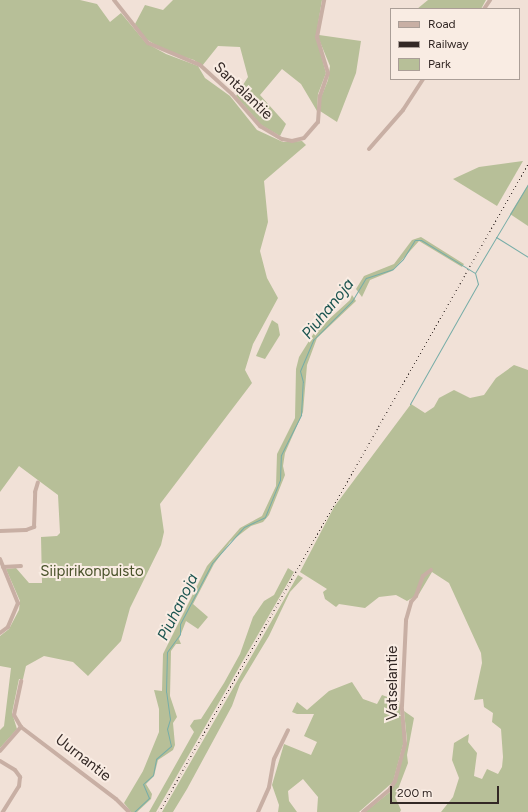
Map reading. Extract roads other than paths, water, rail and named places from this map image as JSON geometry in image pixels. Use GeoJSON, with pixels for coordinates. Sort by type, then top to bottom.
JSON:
{"type":"FeatureCollection","features":[{"type":"Feature","properties":{"kind":"street","name":"Santalantie"},"geometry":{"type":"LineString","coordinates":[[114,0],[148,43],[200,65],[232,94],[260,126],[282,139],[292,141],[308,135],[318,122],[320,96],[328,73],[317,37],[324,0]]}},
{"type":"Feature","properties":{"kind":"street"},"geometry":{"type":"LineString","coordinates":[[369,149],[403,110],[422,80]]}},
{"type":"Feature","properties":{"kind":"street"},"geometry":{"type":"LineString","coordinates":[[0,531],[26,530],[34,527],[34,497],[38,482]]}},
{"type":"Feature","properties":{"kind":"street"},"geometry":{"type":"LineString","coordinates":[[0,559],[18,603],[8,626],[0,633]]}},
{"type":"Feature","properties":{"kind":"street"},"geometry":{"type":"LineString","coordinates":[[2,567],[21,566]]}},
{"type":"Feature","properties":{"kind":"street","name":"Vatselantie"},"geometry":{"type":"LineString","coordinates":[[363,812],[390,789],[395,782],[405,744],[402,706],[406,620],[411,602],[416,596],[423,576],[431,570]]}},
{"type":"Feature","properties":{"kind":"street"},"geometry":{"type":"LineString","coordinates":[[0,751],[21,727],[14,715],[21,681]]}},
{"type":"Feature","properties":{"kind":"street","name":"Uurnantie"},"geometry":{"type":"LineString","coordinates":[[21,727],[111,795],[129,812]]}},
{"type":"Feature","properties":{"kind":"street"},"geometry":{"type":"LineString","coordinates":[[258,812],[269,787],[274,759],[288,730]]}},
{"type":"Feature","properties":{"kind":"street"},"geometry":{"type":"LineString","coordinates":[[0,761],[15,770],[20,777],[18,786],[3,812]]}},
{"type":"Feature","properties":{"kind":"waterway","name":"Piuhanoja"},"geometry":{"type":"LineString","coordinates":[[134,812],[149,798],[143,784],[153,775],[156,759],[171,746],[167,729],[170,719],[166,692],[167,652],[180,634],[180,624],[212,563],[244,527],[265,517],[280,480],[281,455],[301,415],[303,382],[300,371],[313,340],[352,301],[366,278],[393,269],[403,259],[415,240],[421,240],[475,273],[528,184]]}},
{"type":"Feature","properties":{"kind":"waterway"},"geometry":{"type":"LineString","coordinates":[[496,237],[528,257]]}},
{"type":"Feature","properties":{"kind":"waterway"},"geometry":{"type":"LineString","coordinates":[[410,404],[478,284],[475,273]]}},
{"type":"Feature","properties":{"kind":"railway"},"geometry":{"type":"LineString","coordinates":[[159,812],[528,164]]}},
{"type":"Feature","properties":{"kind":"park label","name":"Siipirikonpuisto"},"geometry":{"type":"Point","coordinates":[92,572]}}]}
